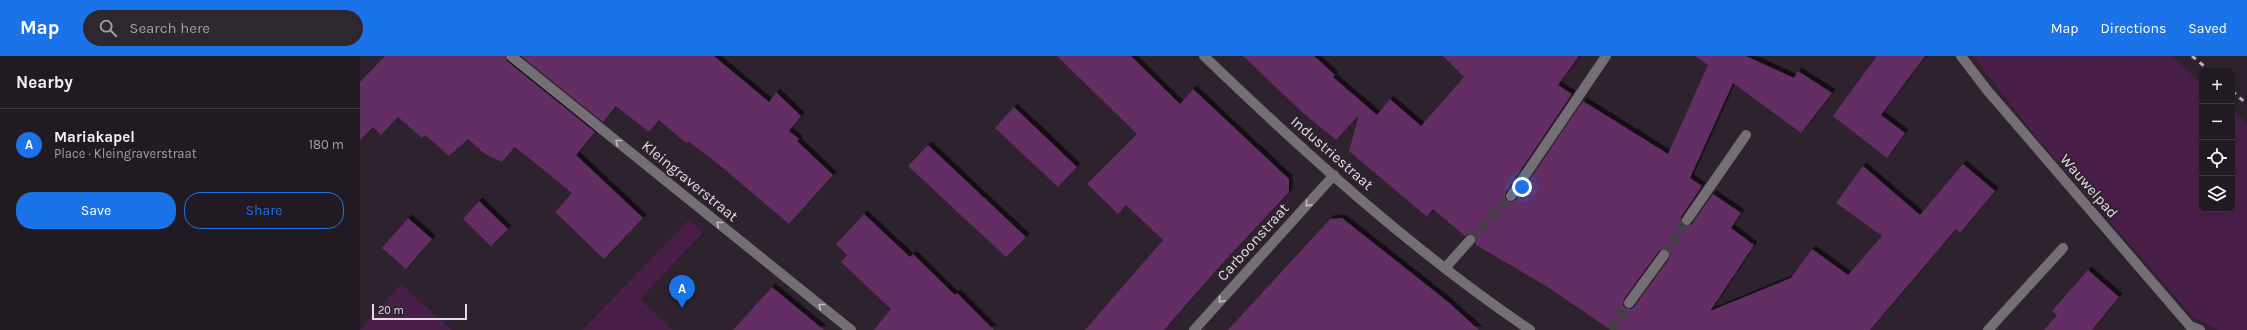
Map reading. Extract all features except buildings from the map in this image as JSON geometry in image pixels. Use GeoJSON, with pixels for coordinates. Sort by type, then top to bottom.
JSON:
{"type":"FeatureCollection","features":[{"type":"Feature","properties":{"kind":"street","name":"Kleingraverstraat"},"geometry":{"type":"LineString","coordinates":[[511,56],[851,330]]}},
{"type":"Feature","properties":{"kind":"street","name":"Industriestraat"},"geometry":{"type":"LineString","coordinates":[[1204,56],[1279,128],[1334,175],[1445,268],[1486,300],[1530,330]]}},
{"type":"Feature","properties":{"kind":"street"},"geometry":{"type":"LineString","coordinates":[[1511,196],[1606,56]]}},
{"type":"Feature","properties":{"kind":"street","name":"Wauwelpad"},"geometry":{"type":"LineString","coordinates":[[1960,56],[1987,90],[2190,326],[2200,330]]}},
{"type":"Feature","properties":{"kind":"street"},"geometry":{"type":"LineString","coordinates":[[1687,220],[1746,135]]}},
{"type":"Feature","properties":{"kind":"street","name":"Carboonstraat"},"geometry":{"type":"LineString","coordinates":[[1194,330],[1334,175]]}},
{"type":"Feature","properties":{"kind":"street"},"geometry":{"type":"LineString","coordinates":[[1445,268],[1470,240]]}},
{"type":"Feature","properties":{"kind":"street"},"geometry":{"type":"LineString","coordinates":[[1988,330],[2063,248]]}},
{"type":"Feature","properties":{"kind":"street"},"geometry":{"type":"LineString","coordinates":[[1629,303],[1664,255]]}},
{"type":"Feature","properties":{"kind":"shaded area"},"geometry":{"type":"Polygon","coordinates":[[[1973,56],[2171,56],[2199,80],[2199,212],[2235,212],[2235,113],[2247,123],[2247,330],[2218,330],[2193,317],[2037,138],[1973,56]]]}},
{"type":"Feature","properties":{"kind":"shaded area"},"geometry":{"type":"Polygon","coordinates":[[[689,220],[703,232],[640,299],[673,330],[582,330],[689,220]]]}},
{"type":"Feature","properties":{"kind":"shaded area"},"geometry":{"type":"Polygon","coordinates":[[[401,284],[452,330],[360,330],[401,284]]]}},
{"type":"Feature","properties":{"kind":"tunnel"},"geometry":{"type":"LineString","coordinates":[[1470,240],[1511,196]]}},
{"type":"Feature","properties":{"kind":"tunnel"},"geometry":{"type":"LineString","coordinates":[[1664,255],[1687,220]]}},
{"type":"Feature","properties":{"kind":"tunnel"},"geometry":{"type":"LineString","coordinates":[[1611,330],[1629,303]]}},
{"type":"Feature","properties":{"kind":"railway"},"geometry":{"type":"LineString","coordinates":[[2192,56],[2206,68]]}},
{"type":"Feature","properties":{"kind":"railway"},"geometry":{"type":"LineString","coordinates":[[2235,94],[2247,104]]}},
{"type":"Feature","properties":{"kind":"place","name":"Mariakapel"},"geometry":{"type":"Point","coordinates":[682,308]}}]}
